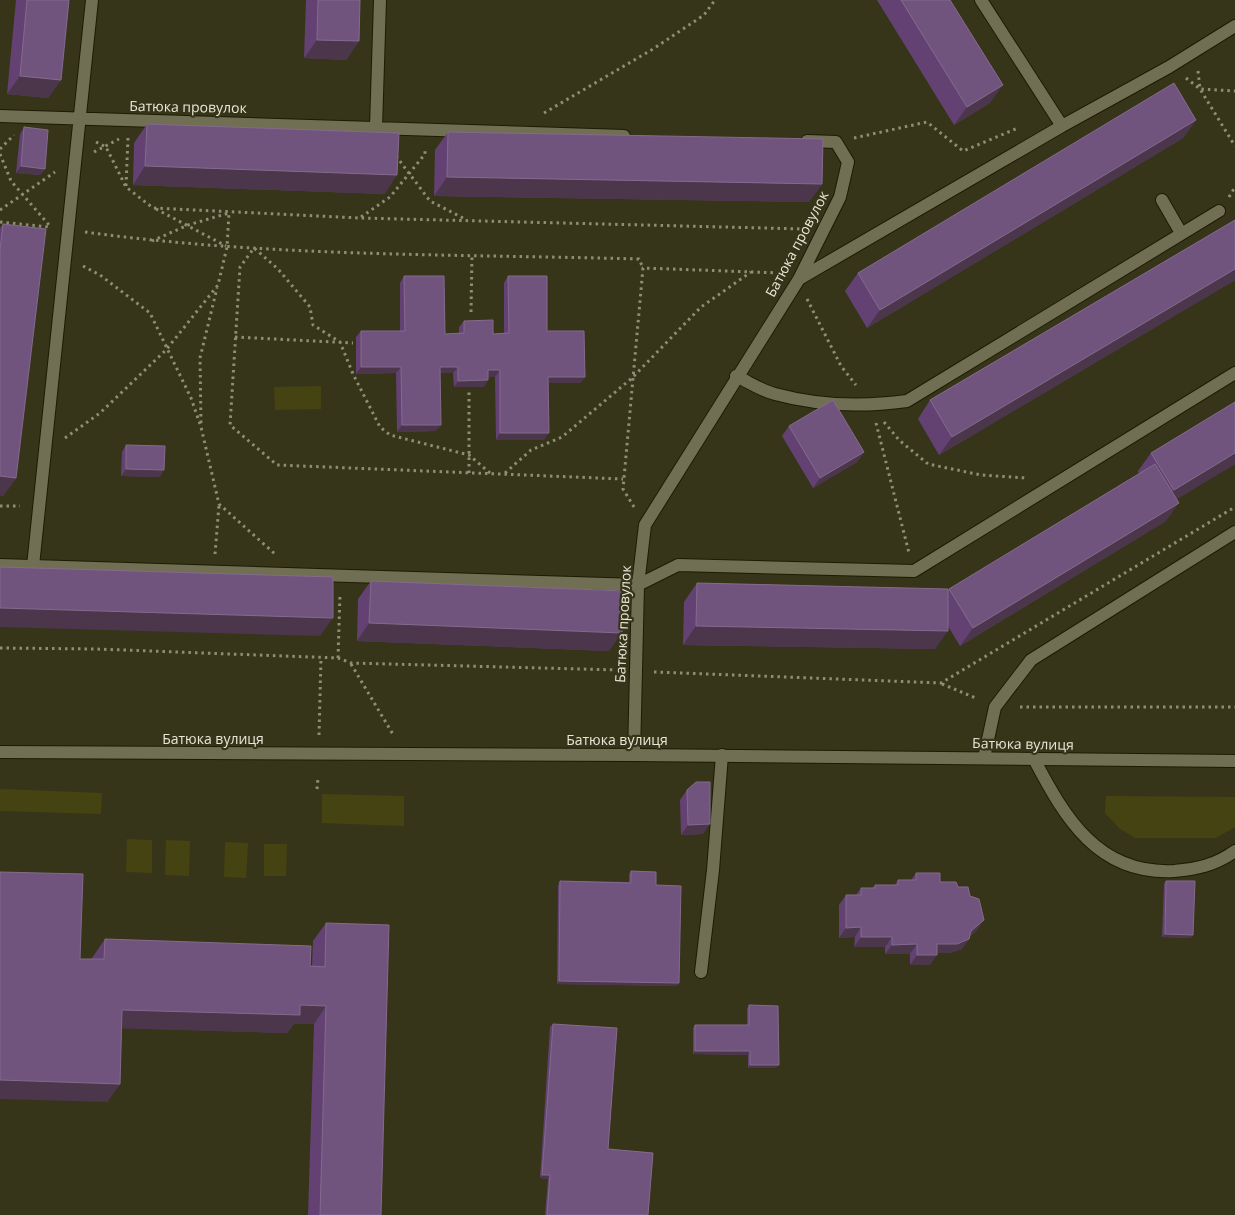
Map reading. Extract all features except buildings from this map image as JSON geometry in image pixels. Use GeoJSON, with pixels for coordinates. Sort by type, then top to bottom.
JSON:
{"type":"FeatureCollection","features":[{"type":"Feature","properties":{"kind":"street"},"geometry":{"type":"LineString","coordinates":[[33,566],[92,0]]}},
{"type":"Feature","properties":{"kind":"street"},"geometry":{"type":"LineString","coordinates":[[376,127],[380,0]]}},
{"type":"Feature","properties":{"kind":"street"},"geometry":{"type":"LineString","coordinates":[[981,0],[1062,126]]}},
{"type":"Feature","properties":{"kind":"street"},"geometry":{"type":"LineString","coordinates":[[799,279],[1062,126],[1169,67],[1235,26]]}},
{"type":"Feature","properties":{"kind":"street","name":"Батюка провулок"},"geometry":{"type":"LineString","coordinates":[[0,116],[79,126],[151,122],[638,136]]}},
{"type":"Feature","properties":{"kind":"street"},"geometry":{"type":"LineString","coordinates":[[796,141],[836,142]]}},
{"type":"Feature","properties":{"kind":"street","name":"Батюка провулок"},"geometry":{"type":"LineString","coordinates":[[634,754],[638,585],[645,525],[736,376],[799,279],[825,229],[840,197],[848,162],[836,142]]}},
{"type":"Feature","properties":{"kind":"street"},"geometry":{"type":"LineString","coordinates":[[1162,200],[1182,233]]}},
{"type":"Feature","properties":{"kind":"street"},"geometry":{"type":"LineString","coordinates":[[736,376],[774,394],[816,402],[871,406],[907,401],[1220,211]]}},
{"type":"Feature","properties":{"kind":"street"},"geometry":{"type":"LineString","coordinates":[[0,565],[299,576],[638,585],[678,565],[914,571],[1235,373]]}},
{"type":"Feature","properties":{"kind":"street"},"geometry":{"type":"LineString","coordinates":[[984,758],[996,706],[1031,660],[1235,532]]}},
{"type":"Feature","properties":{"kind":"street","name":"Батюка вулиця"},"geometry":{"type":"LineString","coordinates":[[0,752],[400,755],[634,754],[1235,761]]}},
{"type":"Feature","properties":{"kind":"street"},"geometry":{"type":"LineString","coordinates":[[702,972],[713,870],[722,755]]}},
{"type":"Feature","properties":{"kind":"street"},"geometry":{"type":"LineString","coordinates":[[1034,759],[1052,794],[1080,832],[1109,856],[1126,864],[1168,871],[1190,870],[1206,867],[1235,851]]}},
{"type":"Feature","properties":{"kind":"path"},"geometry":{"type":"LineString","coordinates":[[536,118],[697,20],[704,15],[716,0]]}},
{"type":"Feature","properties":{"kind":"path"},"geometry":{"type":"LineString","coordinates":[[1169,67],[1200,89],[1235,146]]}},
{"type":"Feature","properties":{"kind":"path"},"geometry":{"type":"LineString","coordinates":[[1200,89],[1235,91]]}},
{"type":"Feature","properties":{"kind":"path"},"geometry":{"type":"LineString","coordinates":[[836,142],[927,122],[963,152],[1053,112]]}},
{"type":"Feature","properties":{"kind":"path"},"geometry":{"type":"LineString","coordinates":[[0,210],[75,159],[106,147],[128,134],[141,133],[151,122]]}},
{"type":"Feature","properties":{"kind":"path"},"geometry":{"type":"LineString","coordinates":[[79,126],[106,147],[126,187],[153,208],[227,246]]}},
{"type":"Feature","properties":{"kind":"path"},"geometry":{"type":"LineString","coordinates":[[376,127],[408,174],[430,201],[467,220]]}},
{"type":"Feature","properties":{"kind":"path"},"geometry":{"type":"LineString","coordinates":[[360,218],[390,197],[425,154],[426,129]]}},
{"type":"Feature","properties":{"kind":"path"},"geometry":{"type":"LineString","coordinates":[[126,187],[128,134]]}},
{"type":"Feature","properties":{"kind":"path"},"geometry":{"type":"LineString","coordinates":[[0,154],[11,181],[52,228],[0,222]]}},
{"type":"Feature","properties":{"kind":"path"},"geometry":{"type":"LineString","coordinates":[[153,208],[360,218],[825,229]]}},
{"type":"Feature","properties":{"kind":"path"},"geometry":{"type":"LineString","coordinates":[[152,241],[188,225],[229,213]]}},
{"type":"Feature","properties":{"kind":"path"},"geometry":{"type":"LineString","coordinates":[[201,427],[200,358],[227,246],[229,213]]}},
{"type":"Feature","properties":{"kind":"path"},"geometry":{"type":"LineString","coordinates":[[67,230],[152,241],[254,248],[639,260],[643,268],[623,489],[645,525]]}},
{"type":"Feature","properties":{"kind":"path"},"geometry":{"type":"LineString","coordinates":[[254,248],[240,267],[230,426],[277,465],[623,479]]}},
{"type":"Feature","properties":{"kind":"path"},"geometry":{"type":"LineString","coordinates":[[254,248],[278,269],[310,307],[313,325],[340,342],[353,374],[380,426],[390,435],[469,454],[490,473]]}},
{"type":"Feature","properties":{"kind":"path"},"geometry":{"type":"LineString","coordinates":[[472,255],[472,312]]}},
{"type":"Feature","properties":{"kind":"path"},"geometry":{"type":"LineString","coordinates":[[65,256],[100,275],[150,313],[166,350],[191,398],[201,427],[219,504],[213,572]]}},
{"type":"Feature","properties":{"kind":"path"},"geometry":{"type":"LineString","coordinates":[[643,268],[781,273],[799,279],[817,321],[841,366],[899,440],[928,464],[982,475],[1060,480]]}},
{"type":"Feature","properties":{"kind":"path"},"geometry":{"type":"LineString","coordinates":[[504,474],[531,450],[562,437],[632,378],[701,308],[751,272]]}},
{"type":"Feature","properties":{"kind":"path"},"geometry":{"type":"LineString","coordinates":[[45,452],[100,413],[166,350],[218,285]]}},
{"type":"Feature","properties":{"kind":"path"},"geometry":{"type":"LineString","coordinates":[[235,337],[352,343]]}},
{"type":"Feature","properties":{"kind":"path"},"geometry":{"type":"LineString","coordinates":[[468,472],[469,391]]}},
{"type":"Feature","properties":{"kind":"path"},"geometry":{"type":"LineString","coordinates":[[871,406],[914,571]]}},
{"type":"Feature","properties":{"kind":"path"},"geometry":{"type":"LineString","coordinates":[[0,506],[19,507],[23,499]]}},
{"type":"Feature","properties":{"kind":"path"},"geometry":{"type":"LineString","coordinates":[[219,504],[299,576]]}},
{"type":"Feature","properties":{"kind":"path"},"geometry":{"type":"LineString","coordinates":[[338,658],[341,577]]}},
{"type":"Feature","properties":{"kind":"path"},"geometry":{"type":"LineString","coordinates":[[319,736],[321,658]]}},
{"type":"Feature","properties":{"kind":"path"},"geometry":{"type":"LineString","coordinates":[[351,663],[392,729],[400,755]]}},
{"type":"Feature","properties":{"kind":"path"},"geometry":{"type":"LineString","coordinates":[[941,684],[996,706],[1235,707]]}},
{"type":"Feature","properties":{"kind":"path"},"geometry":{"type":"LineString","coordinates":[[317,789],[318,778]]}},
{"type":"Feature","properties":{"kind":"shaded area"},"geometry":{"type":"Polygon","coordinates":[[[321,386],[321,409],[275,410],[274,387],[321,386]]]}},
{"type":"Feature","properties":{"kind":"shaded area"},"geometry":{"type":"Polygon","coordinates":[[[0,789],[102,793],[101,814],[0,811],[0,789]]]}},
{"type":"Feature","properties":{"kind":"shaded area"},"geometry":{"type":"Polygon","coordinates":[[[322,794],[404,796],[404,826],[322,823],[322,794]]]}},
{"type":"Feature","properties":{"kind":"shaded area"},"geometry":{"type":"Polygon","coordinates":[[[1106,796],[1235,797],[1235,827],[1216,838],[1135,838],[1119,828],[1105,813],[1106,796]]]}},
{"type":"Feature","properties":{"kind":"shaded area"},"geometry":{"type":"Polygon","coordinates":[[[127,839],[152,840],[152,873],[126,872],[127,839]]]}},
{"type":"Feature","properties":{"kind":"shaded area"},"geometry":{"type":"Polygon","coordinates":[[[166,840],[190,841],[189,876],[165,875],[166,840]]]}},
{"type":"Feature","properties":{"kind":"shaded area"},"geometry":{"type":"Polygon","coordinates":[[[225,842],[248,843],[246,878],[224,877],[225,842]]]}},
{"type":"Feature","properties":{"kind":"shaded area"},"geometry":{"type":"Polygon","coordinates":[[[264,844],[287,844],[286,876],[264,876],[264,844]]]}}]}
